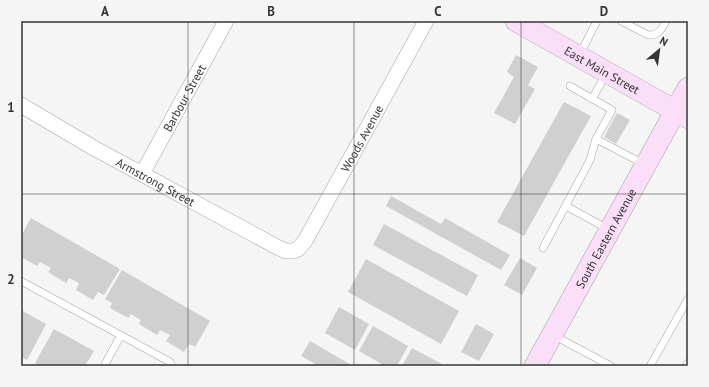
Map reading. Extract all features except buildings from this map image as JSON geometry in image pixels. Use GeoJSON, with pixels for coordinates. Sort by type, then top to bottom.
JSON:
{"type":"FeatureCollection","features":[{"type":"Feature","properties":{"kind":"main road","name":"East Main Street"},"geometry":{"type":"LineString","coordinates":[[516,21],[682,114]]}},
{"type":"Feature","properties":{"kind":"main road","name":"South Eastern Avenue"},"geometry":{"type":"LineString","coordinates":[[534,366],[646,165],[682,114],[688,88]]}},
{"type":"Feature","properties":{"kind":"street","name":"Barbour Street"},"geometry":{"type":"LineString","coordinates":[[142,174],[226,21]]}},
{"type":"Feature","properties":{"kind":"street","name":"Woods Avenue"},"geometry":{"type":"LineString","coordinates":[[293,251],[298,249],[305,240],[426,21]]}},
{"type":"Feature","properties":{"kind":"street","name":"Armstrong Street"},"geometry":{"type":"LineString","coordinates":[[21,106],[250,234],[281,249],[293,251]]}},
{"type":"Feature","properties":{"kind":"lane"},"geometry":{"type":"LineString","coordinates":[[579,56],[598,21]]}},
{"type":"Feature","properties":{"kind":"lane"},"geometry":{"type":"LineString","coordinates":[[621,21],[648,35],[662,30],[666,21]]}},
{"type":"Feature","properties":{"kind":"lane"},"geometry":{"type":"LineString","coordinates":[[592,99],[607,72]]}},
{"type":"Feature","properties":{"kind":"lane"},"geometry":{"type":"LineString","coordinates":[[543,248],[590,160],[596,139],[612,110],[570,86]]}},
{"type":"Feature","properties":{"kind":"lane"},"geometry":{"type":"LineString","coordinates":[[596,139],[646,165]]}},
{"type":"Feature","properties":{"kind":"lane"},"geometry":{"type":"LineString","coordinates":[[566,206],[609,230]]}},
{"type":"Feature","properties":{"kind":"lane"},"geometry":{"type":"LineString","coordinates":[[21,281],[170,362],[172,366]]}},
{"type":"Feature","properties":{"kind":"lane"},"geometry":{"type":"LineString","coordinates":[[650,366],[688,299]]}},
{"type":"Feature","properties":{"kind":"lane"},"geometry":{"type":"LineString","coordinates":[[552,334],[611,366]]}},
{"type":"Feature","properties":{"kind":"lane"},"geometry":{"type":"LineString","coordinates":[[104,366],[121,335]]}}]}
